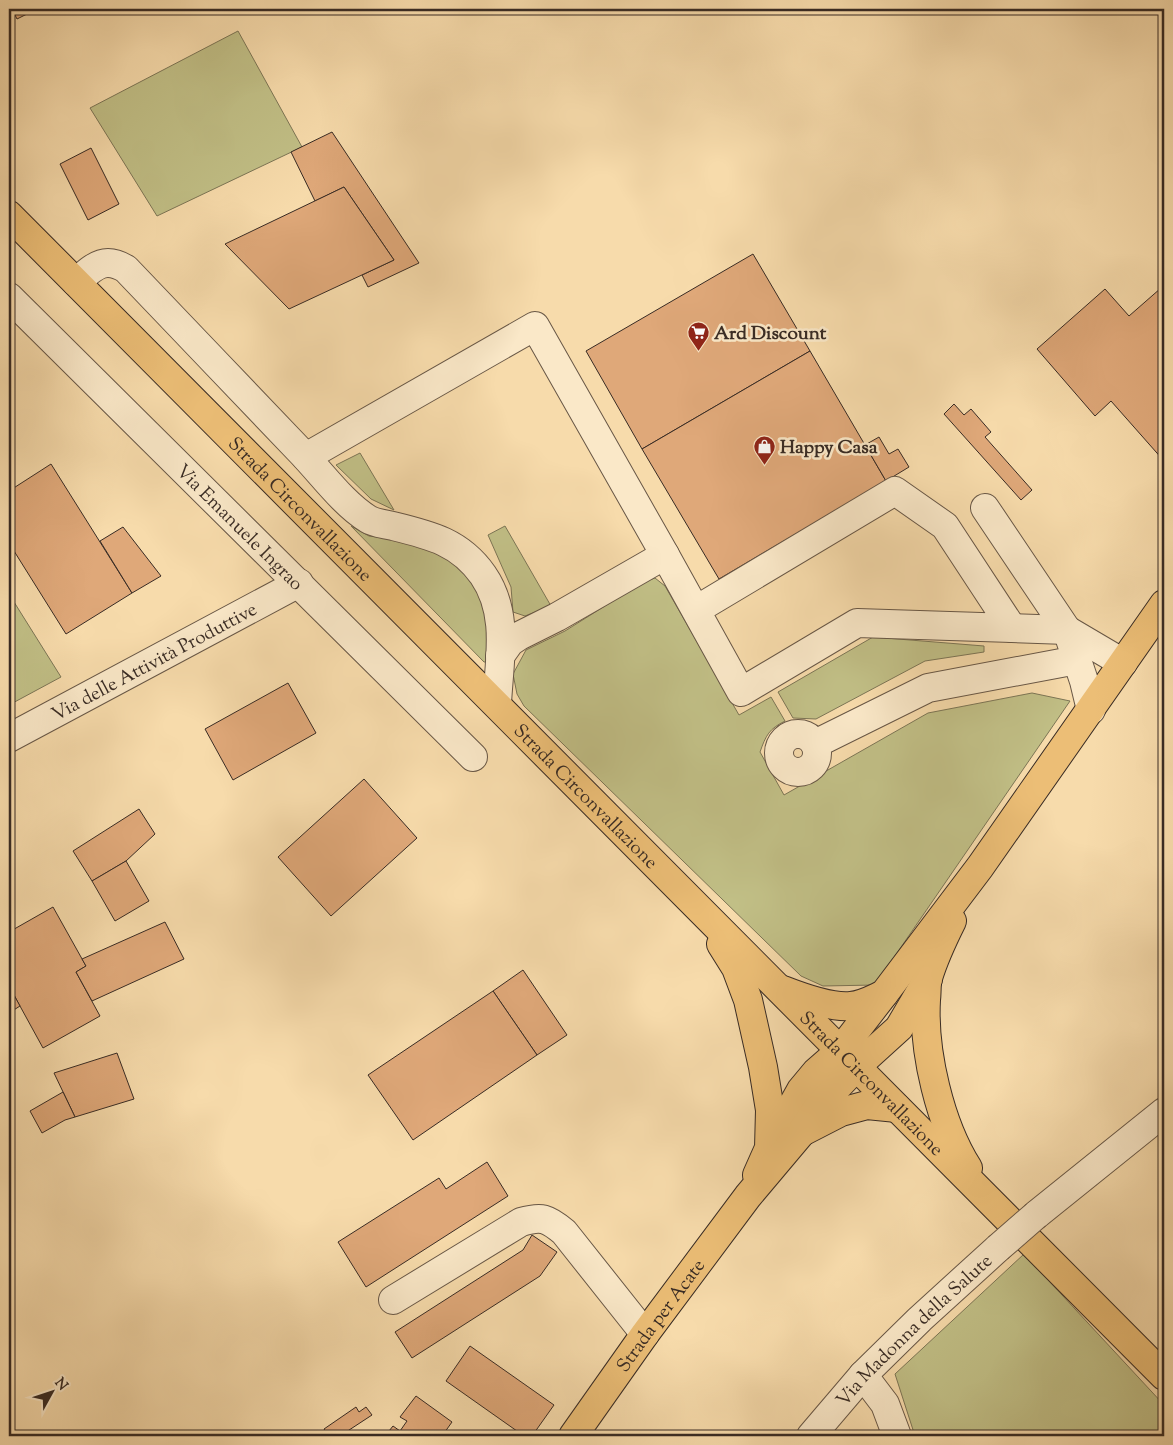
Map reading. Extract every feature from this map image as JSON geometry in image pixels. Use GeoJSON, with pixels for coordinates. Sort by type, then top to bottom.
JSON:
{"type":"FeatureCollection","features":[{"type":"Feature","properties":{"kind":"main road","name":"Strada Circonvallazione"},"geometry":{"type":"LineString","coordinates":[[9,215],[1164,1376]]}},
{"type":"Feature","properties":{"kind":"main road"},"geometry":{"type":"LineString","coordinates":[[748,1196],[801,1133],[848,1059],[884,994],[980,867],[1164,604]]}},
{"type":"Feature","properties":{"kind":"main road"},"geometry":{"type":"LineString","coordinates":[[748,1196],[769,1148],[801,1090],[816,1072],[848,1059],[899,1028],[928,979],[944,936],[980,867]]}},
{"type":"Feature","properties":{"kind":"main road"},"geometry":{"type":"LineString","coordinates":[[702,912],[736,968],[748,1000],[763,1067],[770,1110],[769,1148]]}},
{"type":"Feature","properties":{"kind":"main road"},"geometry":{"type":"LineString","coordinates":[[928,979],[925,1021],[928,1057],[948,1129],[962,1159],[991,1203]]}},
{"type":"Feature","properties":{"kind":"main road"},"geometry":{"type":"LineString","coordinates":[[778,988],[807,1000],[850,1006],[864,1003],[884,994]]}},
{"type":"Feature","properties":{"kind":"main road"},"geometry":{"type":"LineString","coordinates":[[801,1133],[841,1112],[868,1105],[897,1108]]}},
{"type":"Feature","properties":{"kind":"main road","name":"Strada per Acate"},"geometry":{"type":"LineString","coordinates":[[573,1436],[645,1334],[748,1196]]}},
{"type":"Feature","properties":{"kind":"street"},"geometry":{"type":"LineString","coordinates":[[76,282],[101,263],[110,262],[126,269],[345,500],[368,520],[427,534],[459,550],[472,562],[487,582],[498,606],[502,639],[497,704]]}},
{"type":"Feature","properties":{"kind":"street","name":"Via Emanuele Ingrao"},"geometry":{"type":"LineString","coordinates":[[9,297],[473,757]]}},
{"type":"Feature","properties":{"kind":"street"},"geometry":{"type":"LineString","coordinates":[[306,457],[535,326],[742,692],[857,623],[1067,630],[1123,663]]}},
{"type":"Feature","properties":{"kind":"street"},"geometry":{"type":"LineString","coordinates":[[696,610],[895,491],[944,526],[1012,628]]}},
{"type":"Feature","properties":{"kind":"street"},"geometry":{"type":"LineString","coordinates":[[984,508],[1067,630],[1084,681],[1091,710]]}},
{"type":"Feature","properties":{"kind":"street"},"geometry":{"type":"LineString","coordinates":[[500,656],[510,642],[519,636],[557,617],[664,554]]}},
{"type":"Feature","properties":{"kind":"street","name":"Via delle Attività Produttive"},"geometry":{"type":"LineString","coordinates":[[9,738],[299,583]]}},
{"type":"Feature","properties":{"kind":"street"},"geometry":{"type":"LineString","coordinates":[[815,744],[928,688],[1077,660]]}},
{"type":"Feature","properties":{"kind":"street","name":"Via Madonna della Salute"},"geometry":{"type":"LineString","coordinates":[[811,1436],[863,1375],[998,1248],[1164,1112]]}},
{"type":"Feature","properties":{"kind":"street"},"geometry":{"type":"LineString","coordinates":[[394,1300],[521,1222],[535,1218],[550,1221],[564,1232],[645,1334]]}},
{"type":"Feature","properties":{"kind":"street"},"geometry":{"type":"LineString","coordinates":[[863,1375],[885,1404],[897,1436]]}},
{"type":"Feature","properties":{"kind":"shaded area"},"geometry":{"type":"Polygon","coordinates":[[[238,31],[302,147],[157,216],[90,108],[238,31]]]}},
{"type":"Feature","properties":{"kind":"shaded area"},"geometry":{"type":"Polygon","coordinates":[[[360,453],[394,510],[371,499],[336,465],[360,453]]]}},
{"type":"Feature","properties":{"kind":"shaded area"},"geometry":{"type":"Polygon","coordinates":[[[351,526],[369,536],[411,542],[441,551],[474,582],[485,608],[491,662],[484,662],[351,526]]]}},
{"type":"Feature","properties":{"kind":"shaded area"},"geometry":{"type":"Polygon","coordinates":[[[505,526],[551,606],[525,616],[513,612],[511,587],[488,535],[505,526]]]}},
{"type":"Feature","properties":{"kind":"shaded area"},"geometry":{"type":"Polygon","coordinates":[[[655,578],[665,586],[739,715],[771,697],[785,721],[769,733],[760,752],[784,795],[928,713],[1032,693],[1070,701],[875,985],[823,986],[801,976],[524,706],[517,694],[513,674],[526,650],[565,631],[643,582],[655,578]]]}},
{"type":"Feature","properties":{"kind":"shaded area"},"geometry":{"type":"Polygon","coordinates":[[[9,594],[61,677],[9,705],[9,594]]]}},
{"type":"Feature","properties":{"kind":"shaded area"},"geometry":{"type":"Polygon","coordinates":[[[873,637],[984,646],[984,652],[925,661],[816,719],[793,718],[778,692],[873,637]]]}},
{"type":"Feature","properties":{"kind":"shaded area"},"geometry":{"type":"Polygon","coordinates":[[[1024,1254],[1164,1405],[1164,1436],[915,1436],[895,1374],[1024,1254]]]}},
{"type":"Feature","properties":{"kind":"building"},"geometry":{"type":"Polygon","coordinates":[[[12,9],[37,9],[17,19],[12,9]]]}},
{"type":"Feature","properties":{"kind":"building"},"geometry":{"type":"Polygon","coordinates":[[[332,132],[419,263],[368,287],[362,275],[394,260],[344,187],[315,201],[291,152],[332,132]]]}},
{"type":"Feature","properties":{"kind":"building"},"geometry":{"type":"Polygon","coordinates":[[[91,148],[119,204],[88,220],[60,164],[91,148]]]}},
{"type":"Feature","properties":{"kind":"building"},"geometry":{"type":"Polygon","coordinates":[[[344,187],[394,260],[289,309],[225,244],[344,187]]]}},
{"type":"Feature","properties":{"kind":"building","name":"Ard Discount"},"geometry":{"type":"Polygon","coordinates":[[[753,254],[810,351],[642,449],[586,351],[753,254]]]}},
{"type":"Feature","properties":{"kind":"building"},"geometry":{"type":"Polygon","coordinates":[[[1161,288],[1164,292],[1164,461],[1111,401],[1095,416],[1037,349],[1105,289],[1129,316],[1161,288]]]}},
{"type":"Feature","properties":{"kind":"building","name":"Happy Casa"},"geometry":{"type":"Polygon","coordinates":[[[810,351],[886,481],[719,579],[642,449],[810,351]]]}},
{"type":"Feature","properties":{"kind":"building"},"geometry":{"type":"Polygon","coordinates":[[[954,404],[964,415],[971,409],[991,432],[985,437],[1032,490],[1021,500],[944,414],[954,404]]]}},
{"type":"Feature","properties":{"kind":"building"},"geometry":{"type":"Polygon","coordinates":[[[879,437],[889,454],[898,449],[909,467],[886,481],[865,445],[879,437]]]}},
{"type":"Feature","properties":{"kind":"building"},"geometry":{"type":"Polygon","coordinates":[[[51,464],[132,593],[66,634],[9,543],[9,491],[51,464]]]}},
{"type":"Feature","properties":{"kind":"building"},"geometry":{"type":"Polygon","coordinates":[[[123,527],[161,576],[132,593],[100,541],[123,527]]]}},
{"type":"Feature","properties":{"kind":"building"},"geometry":{"type":"Polygon","coordinates":[[[288,683],[316,733],[233,780],[205,729],[288,683]]]}},
{"type":"Feature","properties":{"kind":"building"},"geometry":{"type":"Polygon","coordinates":[[[364,779],[417,838],[331,916],[278,857],[364,779]]]}},
{"type":"Feature","properties":{"kind":"building"},"geometry":{"type":"Polygon","coordinates":[[[139,809],[155,834],[126,861],[92,881],[73,851],[139,809]]]}},
{"type":"Feature","properties":{"kind":"building"},"geometry":{"type":"Polygon","coordinates":[[[126,861],[149,901],[115,921],[92,881],[126,861]]]}},
{"type":"Feature","properties":{"kind":"building"},"geometry":{"type":"Polygon","coordinates":[[[53,907],[86,966],[76,972],[100,1016],[43,1048],[9,986],[9,932],[53,907]]]}},
{"type":"Feature","properties":{"kind":"building"},"geometry":{"type":"Polygon","coordinates":[[[165,922],[184,959],[92,1001],[76,972],[86,966],[82,959],[165,922]]]}},
{"type":"Feature","properties":{"kind":"building"},"geometry":{"type":"Polygon","coordinates":[[[523,970],[567,1035],[537,1055],[493,991],[523,970]]]}},
{"type":"Feature","properties":{"kind":"building"},"geometry":{"type":"Polygon","coordinates":[[[9,986],[20,1006],[9,1013],[9,986]]]}},
{"type":"Feature","properties":{"kind":"building"},"geometry":{"type":"Polygon","coordinates":[[[493,991],[537,1055],[413,1140],[368,1075],[493,991]]]}},
{"type":"Feature","properties":{"kind":"building"},"geometry":{"type":"Polygon","coordinates":[[[117,1053],[134,1099],[75,1117],[54,1073],[117,1053]]]}},
{"type":"Feature","properties":{"kind":"building"},"geometry":{"type":"Polygon","coordinates":[[[63,1092],[75,1117],[65,1120],[42,1133],[30,1111],[63,1092]]]}},
{"type":"Feature","properties":{"kind":"building"},"geometry":{"type":"Polygon","coordinates":[[[487,1162],[508,1196],[366,1287],[338,1242],[439,1178],[446,1189],[487,1162]]]}},
{"type":"Feature","properties":{"kind":"building"},"geometry":{"type":"Polygon","coordinates":[[[532,1235],[557,1252],[540,1276],[412,1358],[395,1332],[523,1250],[532,1235]]]}},
{"type":"Feature","properties":{"kind":"building"},"geometry":{"type":"Polygon","coordinates":[[[470,1346],[554,1405],[532,1436],[524,1436],[446,1381],[470,1346]]]}},
{"type":"Feature","properties":{"kind":"building"},"geometry":{"type":"Polygon","coordinates":[[[416,1396],[452,1422],[442,1436],[427,1436],[423,1433],[420,1436],[385,1436],[393,1426],[400,1431],[407,1421],[400,1417],[416,1396]]]}},
{"type":"Feature","properties":{"kind":"building"},"geometry":{"type":"Polygon","coordinates":[[[356,1407],[359,1412],[366,1407],[372,1415],[340,1436],[328,1436],[324,1429],[356,1407]]]}},
{"type":"Feature","properties":{"kind":"place","name":"Ard Discount"},"geometry":{"type":"Point","coordinates":[698,351]}},
{"type":"Feature","properties":{"kind":"place","name":"Happy Casa"},"geometry":{"type":"Point","coordinates":[764,465]}}]}
